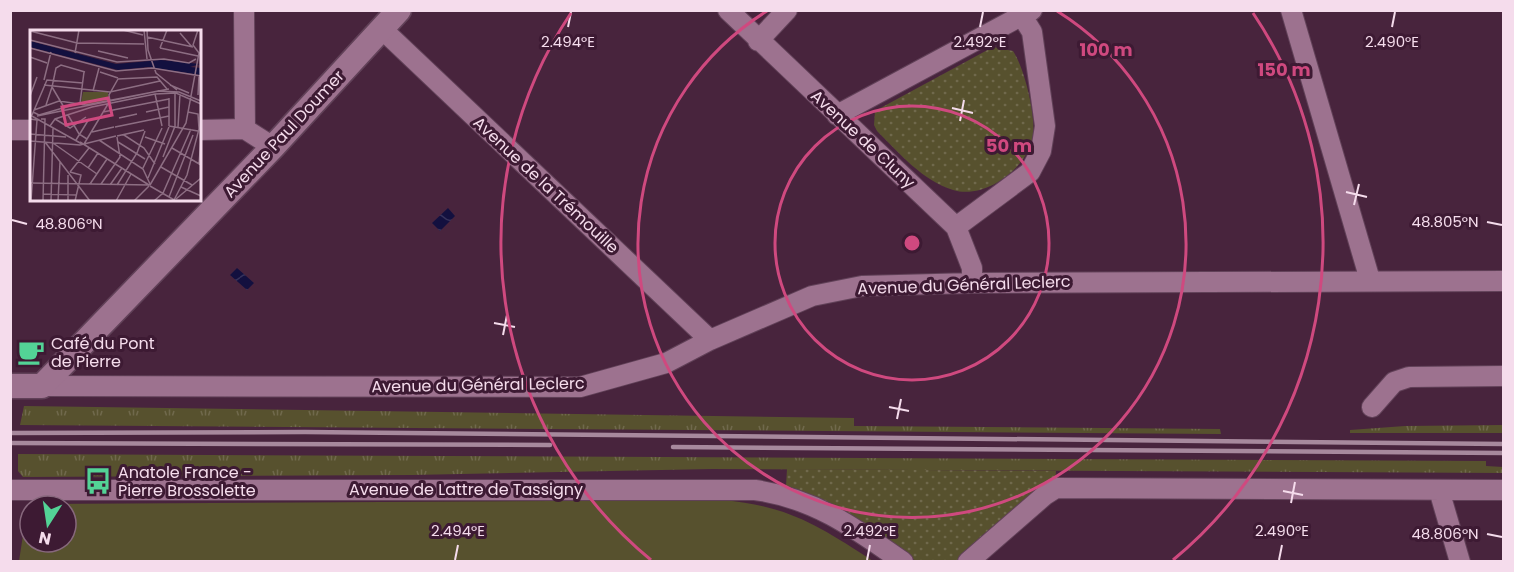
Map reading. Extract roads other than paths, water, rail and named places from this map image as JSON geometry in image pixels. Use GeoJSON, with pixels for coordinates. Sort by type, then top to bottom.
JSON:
{"type":"FeatureCollection","features":[{"type":"Feature","properties":{"kind":"street"},"geometry":{"type":"LineString","coordinates":[[244,10],[245,129]]}},
{"type":"Feature","properties":{"kind":"street","name":"Avenue Paul Doumer"},"geometry":{"type":"LineString","coordinates":[[42,386],[273,147],[399,10]]}},
{"type":"Feature","properties":{"kind":"street","name":"Avenue de Cluny"},"geometry":{"type":"LineString","coordinates":[[728,10],[956,227],[972,268],[972,283]]}},
{"type":"Feature","properties":{"kind":"street"},"geometry":{"type":"LineString","coordinates":[[759,41],[787,10]]}},
{"type":"Feature","properties":{"kind":"street"},"geometry":{"type":"LineString","coordinates":[[1291,10],[1370,280]]}},
{"type":"Feature","properties":{"kind":"street"},"geometry":{"type":"LineString","coordinates":[[837,115],[1027,13],[1044,114],[1045,126],[1041,151],[1030,172],[956,227]]}},
{"type":"Feature","properties":{"kind":"street","name":"Avenue de la Trémouille"},"geometry":{"type":"LineString","coordinates":[[382,29],[710,340]]}},
{"type":"Feature","properties":{"kind":"street"},"geometry":{"type":"LineString","coordinates":[[201,130],[245,129],[273,147]]}},
{"type":"Feature","properties":{"kind":"street"},"geometry":{"type":"LineString","coordinates":[[10,130],[30,130]]}},
{"type":"Feature","properties":{"kind":"street","name":"Avenue du Général Leclerc"},"geometry":{"type":"LineString","coordinates":[[10,386],[580,387],[666,363],[710,340],[812,296],[862,286],[972,283],[1503,281]]}},
{"type":"Feature","properties":{"kind":"street"},"geometry":{"type":"LineString","coordinates":[[1372,407],[1394,382],[1409,377],[1503,376]]}},
{"type":"Feature","properties":{"kind":"street"},"geometry":{"type":"LineString","coordinates":[[968,561],[1056,488],[1503,490]]}},
{"type":"Feature","properties":{"kind":"street","name":"Avenue de Lattre de Tassigny"},"geometry":{"type":"LineString","coordinates":[[10,490],[755,490],[787,495],[806,502],[903,561]]}},
{"type":"Feature","properties":{"kind":"street"},"geometry":{"type":"LineString","coordinates":[[1439,490],[1460,561]]}},
{"type":"Feature","properties":{"kind":"water"},"geometry":{"type":"Polygon","coordinates":[[[448,208],[455,216],[440,231],[432,223],[448,208]]]}},
{"type":"Feature","properties":{"kind":"water"},"geometry":{"type":"Polygon","coordinates":[[[237,268],[254,283],[247,290],[230,275],[237,268]]]}},
{"type":"Feature","properties":{"kind":"railway"},"geometry":{"type":"LineString","coordinates":[[10,433],[305,432],[1504,444]]}},
{"type":"Feature","properties":{"kind":"railway"},"geometry":{"type":"LineString","coordinates":[[10,443],[550,445]]}},
{"type":"Feature","properties":{"kind":"railway"},"geometry":{"type":"LineString","coordinates":[[673,447],[1504,453]]}},
{"type":"Feature","properties":{"kind":"place","name":"Café du Pont de Pierre"},"geometry":{"type":"Point","coordinates":[31,352]}},
{"type":"Feature","properties":{"kind":"place","name":"Anatole France - Pierre Brossolette"},"geometry":{"type":"Point","coordinates":[98,481]}}]}
